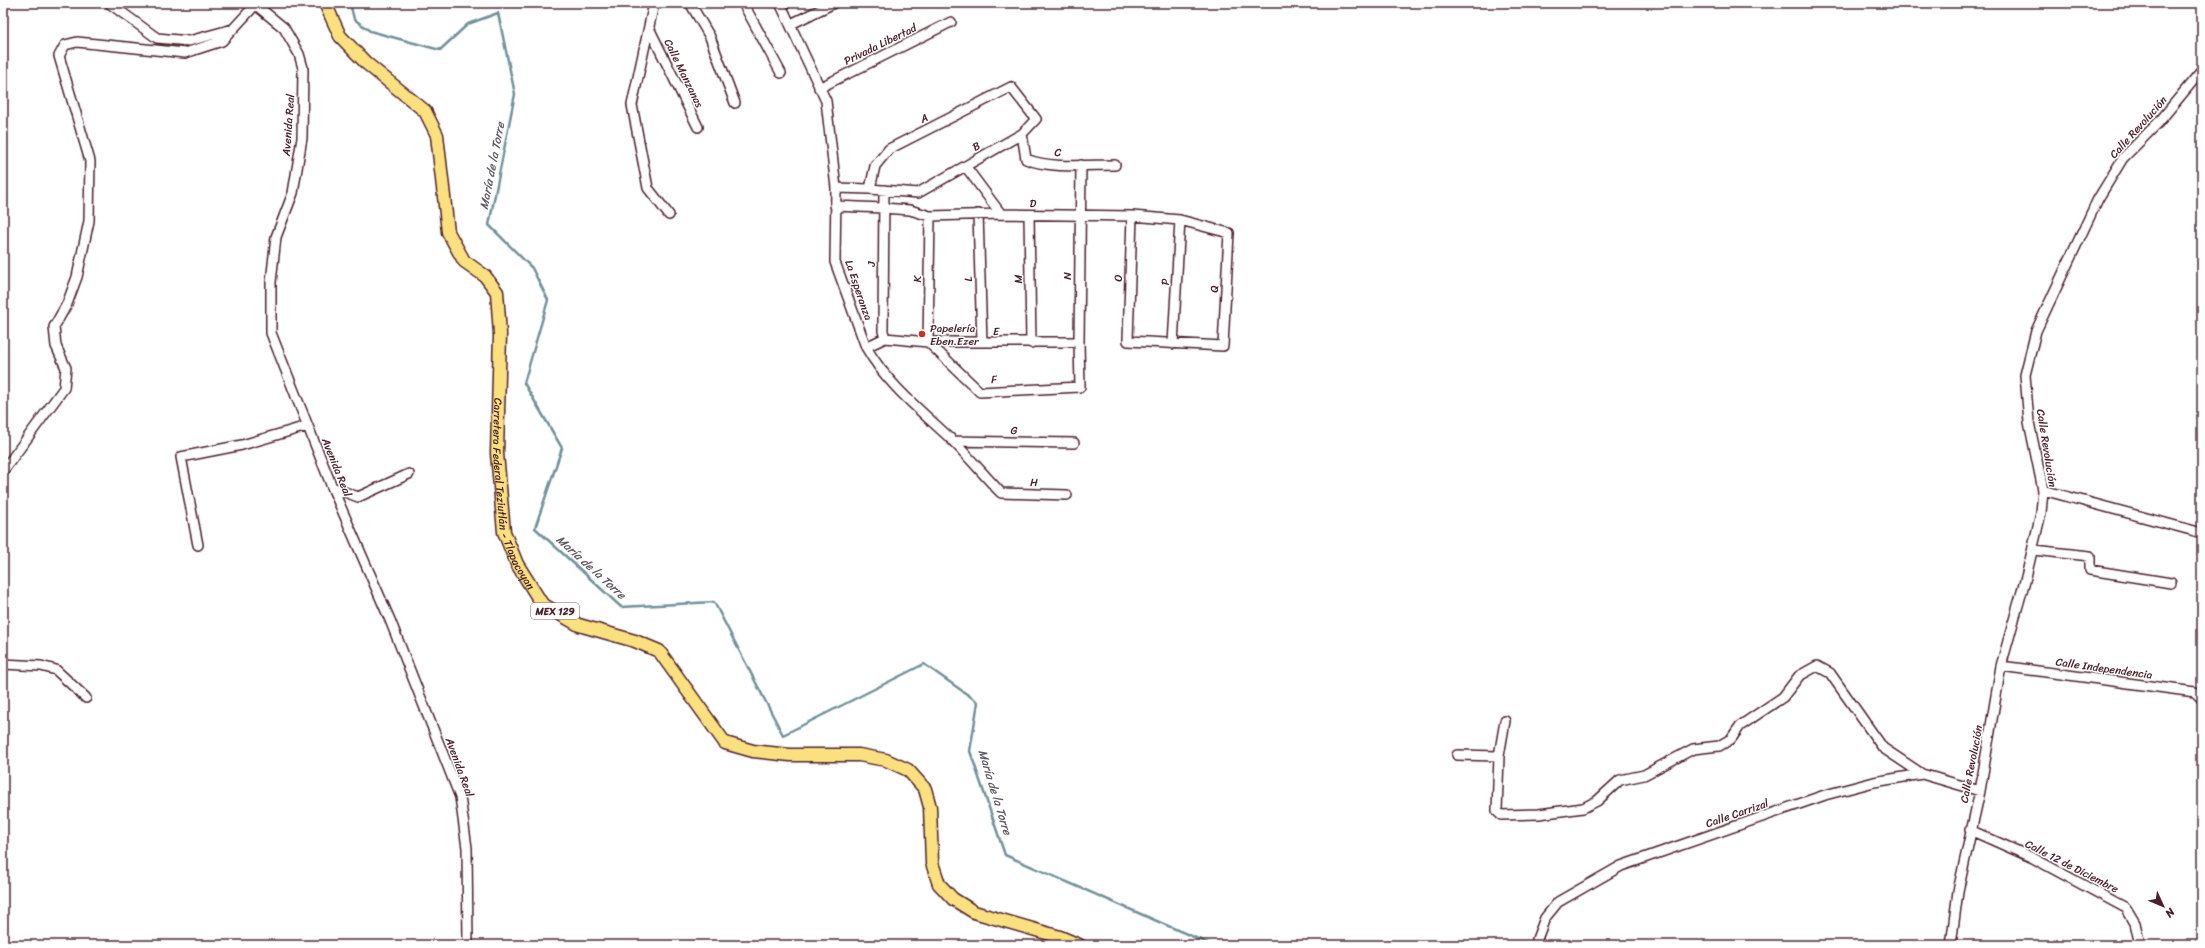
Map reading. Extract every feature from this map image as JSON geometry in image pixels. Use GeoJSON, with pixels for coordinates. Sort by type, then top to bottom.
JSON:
{"type":"FeatureCollection","features":[{"type":"Feature","properties":{"kind":"main road","name":"Carretera Federal Teziutlán - Tlapacoyan"},"geometry":{"type":"LineString","coordinates":[[325,3],[340,36],[366,63],[425,111],[437,135],[448,232],[464,261],[485,276],[497,292],[500,334],[497,453],[504,532],[517,564],[542,604],[579,625],[634,641],[659,651],[725,743],[753,751],[790,755],[859,755],[886,760],[908,770],[925,789],[930,807],[932,863],[939,884],[953,899],[974,912],[1060,937],[1079,945]]}},
{"type":"Feature","properties":{"kind":"street"},"geometry":{"type":"LineString","coordinates":[[109,3],[158,38],[189,40],[235,28]]}},
{"type":"Feature","properties":{"kind":"street"},"geometry":{"type":"LineString","coordinates":[[654,3],[650,28],[632,105],[648,188],[669,215]]}},
{"type":"Feature","properties":{"kind":"street"},"geometry":{"type":"LineString","coordinates":[[690,3],[710,37],[735,103]]}},
{"type":"Feature","properties":{"kind":"street"},"geometry":{"type":"LineString","coordinates":[[743,3],[781,72]]}},
{"type":"Feature","properties":{"kind":"street","name":"La Esperanza"},"geometry":{"type":"LineString","coordinates":[[780,3],[826,101],[836,188],[835,262],[866,347],[873,360],[903,393],[953,441],[1001,493]]}},
{"type":"Feature","properties":{"kind":"street"},"geometry":{"type":"LineString","coordinates":[[791,24],[834,3]]}},
{"type":"Feature","properties":{"kind":"street"},"geometry":{"type":"LineString","coordinates":[[3,471],[64,388],[66,368],[56,346],[54,327],[67,304],[76,277],[89,221],[90,161],[59,56],[65,45],[78,42],[186,53],[222,41],[257,4]]}},
{"type":"Feature","properties":{"kind":"street","name":"Avenida Real"},"geometry":{"type":"LineString","coordinates":[[257,4],[284,28],[299,54],[303,68],[302,138],[293,193],[276,237],[271,282],[271,333],[332,487],[390,620],[460,797],[467,848],[468,945]]}},
{"type":"Feature","properties":{"kind":"street","name":"Privada Libertad"},"geometry":{"type":"LineString","coordinates":[[819,88],[951,22]]}},
{"type":"Feature","properties":{"kind":"street","name":"Calle Manzanas"},"geometry":{"type":"LineString","coordinates":[[650,28],[698,127]]}},
{"type":"Feature","properties":{"kind":"street","name":"Calle Revolución"},"geometry":{"type":"LineString","coordinates":[[1951,945],[1958,891],[1970,830],[1980,791],[2001,666],[2033,550],[2041,513],[2043,490],[2029,422],[2025,375],[2036,331],[2098,199],[2123,158],[2159,122],[2202,70]]}},
{"type":"Feature","properties":{"kind":"street","name":"B"},"geometry":{"type":"LineString","coordinates":[[884,190],[918,193],[1022,134],[1036,119],[1011,87]]}},
{"type":"Feature","properties":{"kind":"street","name":"A"},"geometry":{"type":"LineString","coordinates":[[870,189],[875,166],[890,149],[1011,87]]}},
{"type":"Feature","properties":{"kind":"street","name":"C"},"geometry":{"type":"LineString","coordinates":[[1022,134],[1026,159],[1034,162],[1081,165],[1115,165]]}},
{"type":"Feature","properties":{"kind":"street","name":"N"},"geometry":{"type":"LineString","coordinates":[[1080,387],[1079,342],[1081,165]]}},
{"type":"Feature","properties":{"kind":"street"},"geometry":{"type":"LineString","coordinates":[[966,167],[1001,214]]}},
{"type":"Feature","properties":{"kind":"street"},"geometry":{"type":"LineString","coordinates":[[836,188],[884,190]]}},
{"type":"Feature","properties":{"kind":"street","name":"J"},"geometry":{"type":"LineString","coordinates":[[884,190],[882,331],[885,338]]}},
{"type":"Feature","properties":{"kind":"street","name":"D"},"geometry":{"type":"LineString","coordinates":[[835,206],[910,210],[930,216],[978,214],[1132,216],[1180,220],[1229,234]]}},
{"type":"Feature","properties":{"kind":"street","name":"L"},"geometry":{"type":"LineString","coordinates":[[978,214],[982,342]]}},
{"type":"Feature","properties":{"kind":"street","name":"M"},"geometry":{"type":"LineString","coordinates":[[1029,215],[1031,343]]}},
{"type":"Feature","properties":{"kind":"street","name":"K"},"geometry":{"type":"LineString","coordinates":[[928,342],[930,216]]}},
{"type":"Feature","properties":{"kind":"street","name":"O"},"geometry":{"type":"LineString","coordinates":[[1132,216],[1128,341],[1174,344]]}},
{"type":"Feature","properties":{"kind":"street","name":"P"},"geometry":{"type":"LineString","coordinates":[[1174,344],[1180,220]]}},
{"type":"Feature","properties":{"kind":"street","name":"Q"},"geometry":{"type":"LineString","coordinates":[[1174,344],[1224,346],[1229,234]]}},
{"type":"Feature","properties":{"kind":"street"},"geometry":{"type":"LineString","coordinates":[[866,347],[885,338]]}},
{"type":"Feature","properties":{"kind":"street","name":"E"},"geometry":{"type":"LineString","coordinates":[[885,338],[928,342],[1079,342]]}},
{"type":"Feature","properties":{"kind":"street","name":"F"},"geometry":{"type":"LineString","coordinates":[[928,342],[980,392],[1080,387]]}},
{"type":"Feature","properties":{"kind":"street"},"geometry":{"type":"LineString","coordinates":[[198,545],[181,457],[242,445],[307,426]]}},
{"type":"Feature","properties":{"kind":"street","name":"G"},"geometry":{"type":"LineString","coordinates":[[953,441],[1074,443]]}},
{"type":"Feature","properties":{"kind":"street"},"geometry":{"type":"LineString","coordinates":[[332,487],[358,497],[410,474]]}},
{"type":"Feature","properties":{"kind":"street"},"geometry":{"type":"LineString","coordinates":[[2043,490],[2202,533]]}},
{"type":"Feature","properties":{"kind":"street","name":"H"},"geometry":{"type":"LineString","coordinates":[[1001,493],[1067,495]]}},
{"type":"Feature","properties":{"kind":"street"},"geometry":{"type":"LineString","coordinates":[[2033,550],[2090,556],[2090,570],[2171,584]]}},
{"type":"Feature","properties":{"kind":"street"},"geometry":{"type":"LineString","coordinates":[[3,664],[41,666],[56,670],[86,698]]}},
{"type":"Feature","properties":{"kind":"street"},"geometry":{"type":"LineString","coordinates":[[1505,721],[1499,756],[1497,811],[1501,815],[1539,814],[1582,808],[1597,801],[1620,780],[1644,775],[1693,749],[1718,746],[1731,739],[1740,726],[1783,697],[1799,676],[1817,666],[1830,673],[1883,748],[1922,774]]}},
{"type":"Feature","properties":{"kind":"street","name":"Calle Independencia"},"geometry":{"type":"LineString","coordinates":[[2001,666],[2195,692],[2202,699]]}},
{"type":"Feature","properties":{"kind":"street"},"geometry":{"type":"LineString","coordinates":[[1457,755],[1499,756]]}},
{"type":"Feature","properties":{"kind":"street","name":"Calle Carrizal"},"geometry":{"type":"LineString","coordinates":[[1538,945],[1537,939],[1545,918],[1558,902],[1621,866],[1825,795],[1874,782],[1922,774],[1980,791]]}},
{"type":"Feature","properties":{"kind":"street","name":"Calle 12 de Diciembre"},"geometry":{"type":"LineString","coordinates":[[1970,830],[2033,858],[2126,908],[2135,923],[2140,945]]}},
{"type":"Feature","properties":{"kind":"waterway","name":"María de la Torre"},"geometry":{"type":"LineString","coordinates":[[350,3],[354,19],[370,31],[440,50],[468,24],[498,13],[515,94],[489,225],[532,268],[548,300],[524,383],[562,448],[535,528],[621,607],[714,602],[783,735],[924,664],[978,702],[970,751],[1005,855],[1212,945]]}},
{"type":"Feature","properties":{"kind":"place","name":"Papelería Eben.Ezer"},"geometry":{"type":"Point","coordinates":[922,334]}}]}
